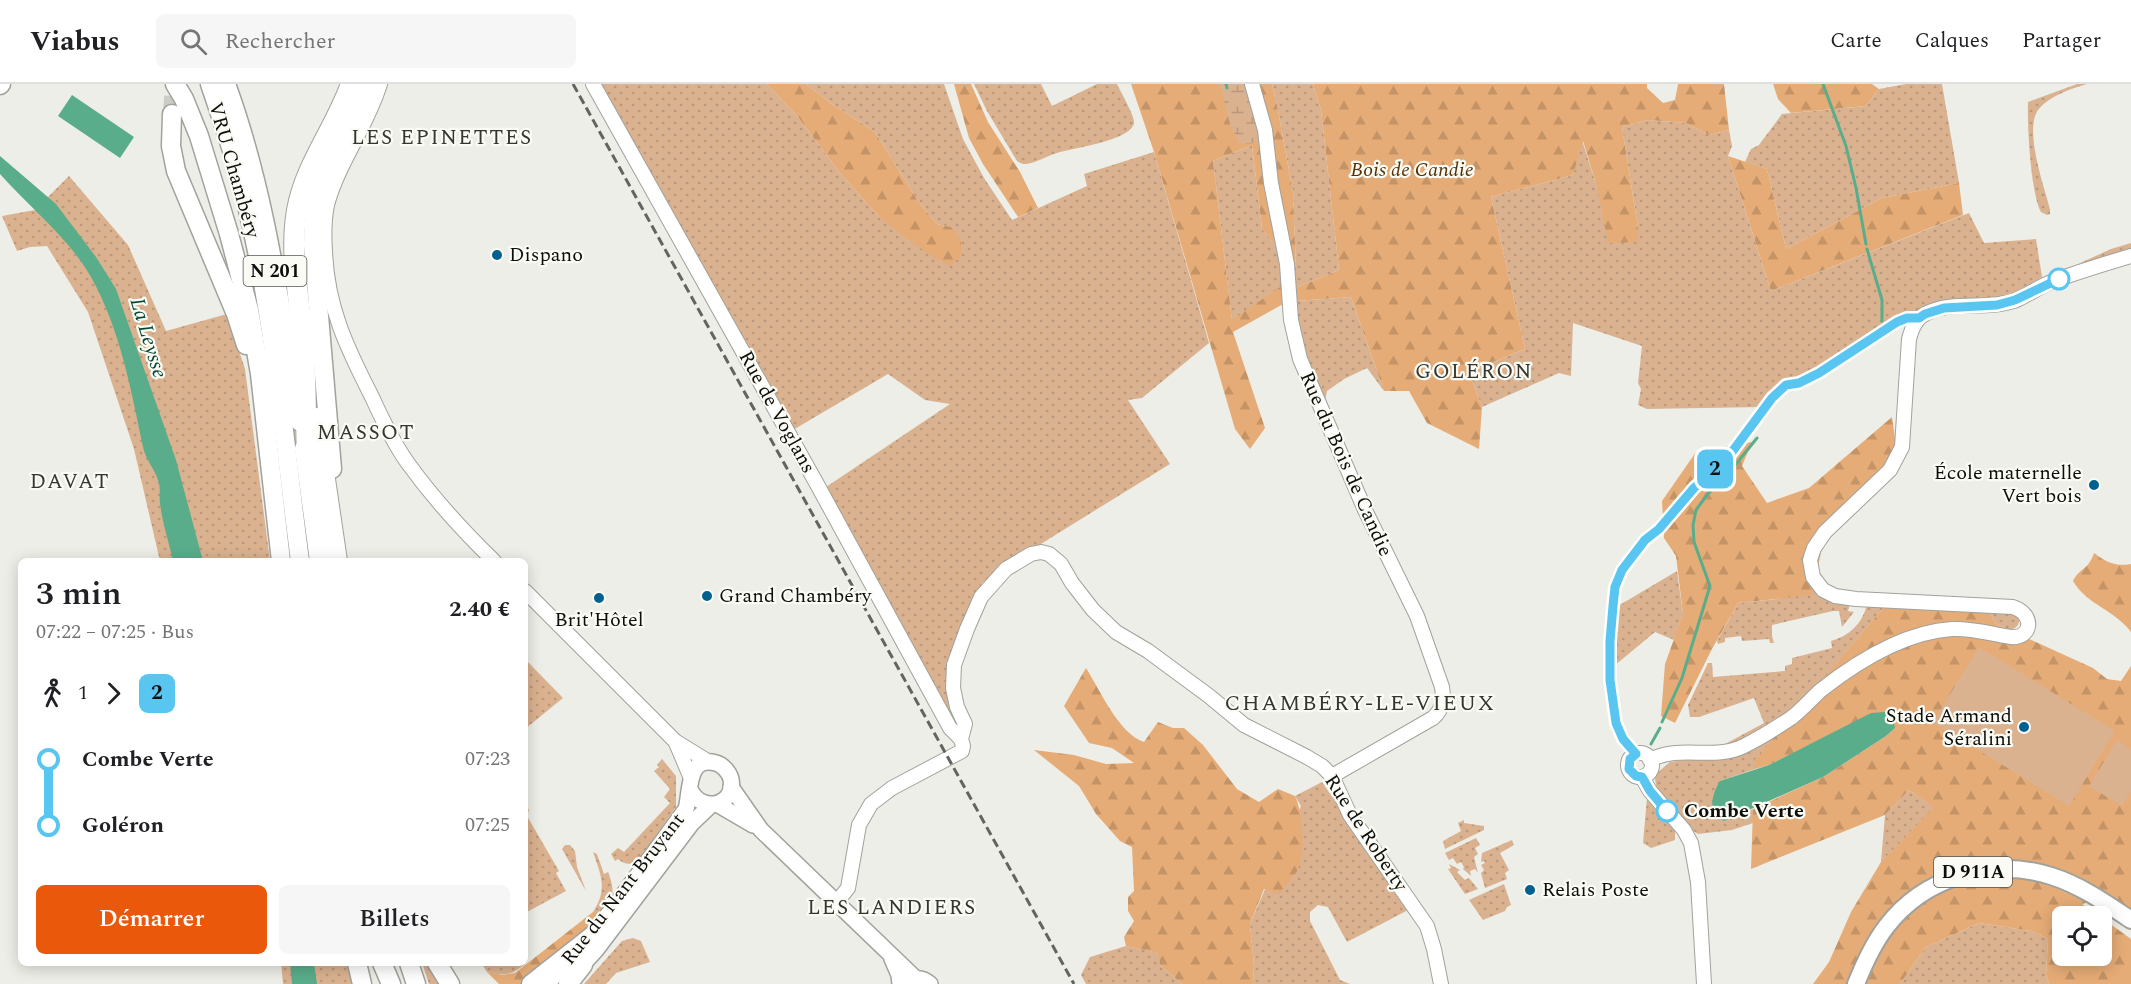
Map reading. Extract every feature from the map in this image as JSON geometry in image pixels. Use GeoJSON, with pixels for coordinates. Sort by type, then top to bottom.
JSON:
{"type":"FeatureCollection","features":[{"type":"Feature","properties":{"kind":"highway"},"geometry":{"type":"LineString","coordinates":[[175,84],[184,99],[199,136],[242,283],[260,374],[281,558]]}},
{"type":"Feature","properties":{"kind":"highway","name":"VRU Chambéry"},"geometry":{"type":"LineString","coordinates":[[210,84],[246,201],[265,291],[277,369],[300,558]]}},
{"type":"Feature","properties":{"kind":"highway","name":"VRU Chambéry"},"geometry":{"type":"LineString","coordinates":[[226,84],[249,158],[269,239],[307,462]]}},
{"type":"Feature","properties":{"kind":"highway"},"geometry":{"type":"LineString","coordinates":[[307,462],[304,353],[296,256],[297,208],[306,179],[336,121],[351,84]]}},
{"type":"Feature","properties":{"kind":"highway"},"geometry":{"type":"LineString","coordinates":[[337,558],[313,223],[322,183],[368,84]]}},
{"type":"Feature","properties":{"kind":"highway"},"geometry":{"type":"LineString","coordinates":[[172,114],[171,146],[176,171],[242,334],[270,462]]}},
{"type":"Feature","properties":{"kind":"highway"},"geometry":{"type":"LineString","coordinates":[[304,353],[322,453],[337,558]]}},
{"type":"Feature","properties":{"kind":"highway","name":"N 201"},"geometry":{"type":"LineString","coordinates":[[307,462],[319,558]]}},
{"type":"Feature","properties":{"kind":"highway"},"geometry":{"type":"LineString","coordinates":[[531,984],[592,936]]}},
{"type":"Feature","properties":{"kind":"highway"},"geometry":{"type":"LineString","coordinates":[[568,984],[583,965]]}},
{"type":"Feature","properties":{"kind":"highway"},"geometry":{"type":"LineString","coordinates":[[358,966],[362,984]]}},
{"type":"Feature","properties":{"kind":"highway"},"geometry":{"type":"LineString","coordinates":[[383,966],[391,984]]}},
{"type":"Feature","properties":{"kind":"highway"},"geometry":{"type":"LineString","coordinates":[[390,966],[396,984]]}},
{"type":"Feature","properties":{"kind":"highway"},"geometry":{"type":"LineString","coordinates":[[410,966],[416,984]]}},
{"type":"Feature","properties":{"kind":"highway"},"geometry":{"type":"LineString","coordinates":[[439,966],[450,983]]}},
{"type":"Feature","properties":{"kind":"main road"},"geometry":{"type":"LineString","coordinates":[[714,804],[729,794],[730,775],[727,770],[716,763],[709,762],[698,766],[690,783],[695,799],[714,804],[761,830]]}},
{"type":"Feature","properties":{"kind":"main road","name":"Rue du Nant Bruyant"},"geometry":{"type":"LineString","coordinates":[[547,984],[592,936],[686,809],[690,783]]}},
{"type":"Feature","properties":{"kind":"main road"},"geometry":{"type":"LineString","coordinates":[[731,787],[761,830],[918,982]]}},
{"type":"Feature","properties":{"kind":"main road","name":"Rue du Nant Bruyant"},"geometry":{"type":"LineString","coordinates":[[563,984],[583,965],[692,823],[714,804]]}},
{"type":"Feature","properties":{"kind":"main road","name":"D 911A"},"geometry":{"type":"LineString","coordinates":[[1856,984],[1886,926],[1905,906],[1923,892],[1969,872],[1997,868],[2023,870],[2051,876],[2077,887],[2131,920]]}},
{"type":"Feature","properties":{"kind":"main road","name":"D 911A"},"geometry":{"type":"LineString","coordinates":[[1865,984],[1871,968],[1892,933],[1910,912],[1928,898],[1970,880],[1998,877],[2022,878],[2047,883],[2074,894],[2131,930]]}},
{"type":"Feature","properties":{"kind":"main road"},"geometry":{"type":"LineString","coordinates":[[891,956],[899,975],[900,984]]}},
{"type":"Feature","properties":{"kind":"street"},"geometry":{"type":"LineString","coordinates":[[380,84],[367,118],[336,179],[327,207],[324,234],[329,294],[349,352],[402,455],[448,515],[491,558]]}},
{"type":"Feature","properties":{"kind":"street","name":"Rue de Voglans"},"geometry":{"type":"LineString","coordinates":[[593,84],[818,486],[950,728],[961,739]]}},
{"type":"Feature","properties":{"kind":"street","name":"Rue du Bois de Candie"},"geometry":{"type":"LineString","coordinates":[[1252,84],[1265,129],[1273,200],[1287,264],[1291,320],[1300,359],[1365,510],[1417,616],[1442,687],[1442,705],[1433,718],[1332,776]]}},
{"type":"Feature","properties":{"kind":"street"},"geometry":{"type":"LineString","coordinates":[[1650,760],[1670,753],[1716,754],[1743,747],[1791,717],[1821,690],[1852,668],[1880,652],[1929,632],[1973,629],[2018,637],[2024,632],[2028,625],[2028,618],[2022,610],[2013,607],[1861,600],[1835,596],[1823,590],[1813,577],[1810,560],[1814,548],[1825,532],[1890,470],[1902,447],[1909,339],[1919,318],[1944,308],[1997,305],[2015,300],[2049,283],[2131,256]]}},
{"type":"Feature","properties":{"kind":"street","name":"Rue de Roberty"},"geometry":{"type":"LineString","coordinates":[[961,739],[964,724],[953,688],[954,665],[981,597],[1006,569],[1031,554],[1041,552],[1049,554],[1061,564],[1072,583],[1093,610],[1116,632],[1156,657],[1244,725],[1307,757],[1322,766],[1332,776],[1350,815],[1427,926],[1441,984]]}},
{"type":"Feature","properties":{"kind":"street"},"geometry":{"type":"LineString","coordinates":[[528,594],[675,741],[709,762]]}},
{"type":"Feature","properties":{"kind":"street"},"geometry":{"type":"LineString","coordinates":[[836,903],[848,888],[859,825],[872,804],[892,788],[962,751],[961,739]]}},
{"type":"Feature","properties":{"kind":"street"},"geometry":{"type":"LineString","coordinates":[[675,741],[690,783]]}},
{"type":"Feature","properties":{"kind":"street"},"geometry":{"type":"LineString","coordinates":[[1641,753],[1650,760],[1651,769],[1642,777],[1630,772],[1629,762],[1632,757],[1641,753]]}},
{"type":"Feature","properties":{"kind":"street"},"geometry":{"type":"LineString","coordinates":[[1642,777],[1650,791],[1684,830],[1691,843],[1698,882],[1704,984]]}},
{"type":"Feature","properties":{"kind":"green space"},"geometry":{"type":"Polygon","coordinates":[[[599,84],[767,84],[798,117],[839,172],[881,219],[951,227],[937,224],[918,201],[875,132],[806,84],[944,84],[963,139],[984,178],[1012,220],[1087,186],[1084,174],[1154,152],[1209,343],[1142,398],[1128,400],[1170,464],[982,583],[951,658],[949,702],[955,724],[953,725],[826,487],[950,404],[925,400],[888,374],[793,430],[599,84]]]}},
{"type":"Feature","properties":{"kind":"green space"},"geometry":{"type":"Polygon","coordinates":[[[767,84],[806,84],[875,132],[918,201],[937,224],[951,227],[961,240],[962,255],[950,266],[928,254],[881,219],[839,172],[798,117],[767,84]]]}},
{"type":"Feature","properties":{"kind":"green space"},"geometry":{"type":"Polygon","coordinates":[[[954,84],[971,84],[988,122],[1020,172],[1038,208],[1018,217],[983,164],[969,138],[954,84]]]}},
{"type":"Feature","properties":{"kind":"green space"},"geometry":{"type":"Polygon","coordinates":[[[974,84],[1041,84],[1052,106],[1097,84],[1117,84],[1130,109],[1134,123],[1123,135],[1022,164],[1017,161],[987,111],[974,84]]]}},
{"type":"Feature","properties":{"kind":"green space"},"geometry":{"type":"Polygon","coordinates":[[[1131,84],[1272,84],[1293,192],[1296,271],[1262,229],[1252,145],[1213,161],[1232,320],[1283,285],[1285,303],[1233,332],[1265,428],[1250,449],[1235,429],[1154,152],[1131,84]]]}},
{"type":"Feature","properties":{"kind":"green space"},"geometry":{"type":"Polygon","coordinates":[[[1220,84],[1250,84],[1262,137],[1257,141],[1248,144],[1239,143],[1230,124],[1220,84]]]}},
{"type":"Feature","properties":{"kind":"green space"},"geometry":{"type":"Polygon","coordinates":[[[1272,84],[1313,84],[1321,110],[1339,270],[1295,288],[1297,301],[1351,297],[1384,391],[1367,368],[1344,379],[1327,391],[1321,420],[1285,303],[1232,321],[1213,161],[1252,145],[1262,229],[1296,270],[1293,192],[1272,84]]]}},
{"type":"Feature","properties":{"kind":"green space","name":"Bois de Candie"},"geometry":{"type":"Polygon","coordinates":[[[1313,84],[1647,84],[1647,88],[1663,103],[1675,100],[1678,84],[1724,84],[1729,130],[1709,135],[1686,123],[1648,120],[1622,127],[1638,228],[1637,242],[1608,243],[1597,187],[1583,141],[1573,175],[1491,197],[1525,349],[1469,372],[1482,407],[1479,449],[1427,423],[1409,391],[1384,391],[1351,297],[1296,301],[1295,288],[1339,270],[1321,110],[1313,84]]]}},
{"type":"Feature","properties":{"kind":"green space"},"geometry":{"type":"Polygon","coordinates":[[[1773,84],[1872,84],[1879,89],[1866,106],[1791,113],[1778,99],[1773,84]]]}},
{"type":"Feature","properties":{"kind":"green space"},"geometry":{"type":"Polygon","coordinates":[[[1906,84],[1942,84],[1959,183],[1882,198],[1786,249],[1767,169],[1745,162],[1751,149],[1759,145],[1782,114],[1866,106],[1879,89],[1906,84]]]}},
{"type":"Feature","properties":{"kind":"green space"},"geometry":{"type":"Polygon","coordinates":[[[2077,84],[2087,84],[2054,97],[2038,110],[2034,119],[2036,158],[2050,209],[2050,214],[2047,215],[2041,212],[2032,176],[2028,102],[2077,84]]]}},
{"type":"Feature","properties":{"kind":"green space"},"geometry":{"type":"Polygon","coordinates":[[[1648,120],[1686,123],[1709,135],[1729,130],[1732,146],[1728,156],[1771,291],[1969,213],[1984,243],[2036,239],[2042,277],[2003,299],[1895,318],[1812,373],[1781,381],[1761,407],[1647,409],[1638,405],[1641,389],[1638,383],[1642,346],[1573,323],[1571,376],[1559,373],[1482,407],[1469,372],[1525,349],[1491,197],[1573,175],[1582,140],[1597,187],[1638,228],[1622,127],[1648,120]]]}},
{"type":"Feature","properties":{"kind":"green space"},"geometry":{"type":"Polygon","coordinates":[[[1728,156],[1767,169],[1786,249],[1882,198],[1959,183],[1963,215],[1771,291],[1728,156]]]}},
{"type":"Feature","properties":{"kind":"green space"},"geometry":{"type":"Polygon","coordinates":[[[69,176],[128,245],[166,331],[227,314],[245,369],[270,558],[159,558],[134,449],[88,312],[47,246],[30,247],[17,251],[2,216],[35,210],[69,176]]]}},
{"type":"Feature","properties":{"kind":"green space"},"geometry":{"type":"Polygon","coordinates":[[[2131,243],[2131,251],[2078,264],[2111,249],[2131,243]]]}},
{"type":"Feature","properties":{"kind":"green space"},"geometry":{"type":"Polygon","coordinates":[[[1892,417],[1899,468],[1823,543],[1812,595],[1738,603],[1675,723],[1661,716],[1665,664],[1683,614],[1676,556],[1664,538],[1662,501],[1696,452],[1752,442],[1742,466],[1767,503],[1809,488],[1892,417]]]}},
{"type":"Feature","properties":{"kind":"green space"},"geometry":{"type":"Polygon","coordinates":[[[2094,553],[2111,563],[2131,564],[2131,632],[2117,618],[2086,596],[2073,581],[2089,563],[2094,553]]]}},
{"type":"Feature","properties":{"kind":"green space"},"geometry":{"type":"Polygon","coordinates":[[[1677,571],[1683,614],[1674,640],[1655,632],[1614,666],[1618,606],[1677,571]]]}},
{"type":"Feature","properties":{"kind":"green space"},"geometry":{"type":"Polygon","coordinates":[[[1808,584],[1818,594],[1850,604],[1848,611],[1854,612],[1842,627],[1839,611],[1833,611],[1772,625],[1774,643],[1770,643],[1769,639],[1742,641],[1741,636],[1725,638],[1725,642],[1718,644],[1717,641],[1738,603],[1777,599],[1808,584]]]}},
{"type":"Feature","properties":{"kind":"green space"},"geometry":{"type":"Polygon","coordinates":[[[1867,605],[1884,607],[1804,703],[1750,738],[1716,749],[1764,723],[1754,698],[1699,717],[1690,717],[1688,705],[1708,663],[1712,663],[1713,677],[1785,671],[1785,666],[1792,664],[1792,658],[1832,648],[1831,641],[1844,636],[1854,628],[1862,618],[1867,605]]]}},
{"type":"Feature","properties":{"kind":"green space"},"geometry":{"type":"Polygon","coordinates":[[[1884,607],[1990,613],[1996,624],[2093,668],[2107,679],[2121,681],[2131,666],[2131,911],[2109,896],[2082,904],[2085,906],[2052,906],[2052,966],[2112,966],[2112,925],[2131,939],[2131,984],[2049,984],[2046,975],[2048,939],[2031,931],[1979,923],[1926,947],[1900,984],[1813,984],[1829,962],[1851,912],[1881,862],[1934,807],[1909,790],[1885,815],[1751,869],[1753,809],[1823,777],[1895,728],[1820,740],[1769,765],[1755,769],[1755,760],[1884,607]]]}},
{"type":"Feature","properties":{"kind":"green space"},"geometry":{"type":"Polygon","coordinates":[[[2011,612],[2019,616],[2019,621],[2017,627],[2010,630],[1996,624],[1990,613],[2011,612]]]}},
{"type":"Feature","properties":{"kind":"green space","name":"Stade Armand Séralini"},"geometry":{"type":"Polygon","coordinates":[[[1979,647],[2115,731],[2069,806],[1933,722],[1979,647]]]}},
{"type":"Feature","properties":{"kind":"green space"},"geometry":{"type":"Polygon","coordinates":[[[528,662],[563,698],[528,727],[528,662]]]}},
{"type":"Feature","properties":{"kind":"green space"},"geometry":{"type":"Polygon","coordinates":[[[1086,668],[1118,721],[1135,737],[1144,742],[1158,722],[1173,728],[1184,728],[1203,745],[1237,789],[1259,802],[1278,789],[1295,796],[1300,812],[1302,834],[1300,864],[1279,894],[1264,889],[1250,924],[1254,965],[1253,984],[1182,984],[1160,965],[1158,953],[1126,946],[1124,937],[1134,921],[1128,911],[1128,897],[1134,891],[1132,847],[1120,841],[1096,814],[1079,786],[1034,750],[1074,755],[1106,764],[1134,763],[1112,748],[1089,743],[1064,706],[1086,668]]]}},
{"type":"Feature","properties":{"kind":"green space"},"geometry":{"type":"Polygon","coordinates":[[[1787,724],[1755,760],[1755,769],[1720,781],[1738,815],[1753,809],[1753,823],[1732,830],[1698,834],[1657,790],[1655,779],[1657,773],[1670,762],[1698,758],[1787,724]]]}},
{"type":"Feature","properties":{"kind":"green space"},"geometry":{"type":"Polygon","coordinates":[[[2117,740],[2131,749],[2131,791],[2122,806],[2089,786],[2117,740]]]}},
{"type":"Feature","properties":{"kind":"green space"},"geometry":{"type":"Polygon","coordinates":[[[662,759],[676,776],[676,807],[637,862],[627,864],[618,859],[615,861],[611,854],[618,848],[624,852],[670,803],[664,797],[670,789],[654,771],[659,767],[657,765],[662,759]]]}},
{"type":"Feature","properties":{"kind":"green space"},"geometry":{"type":"Polygon","coordinates":[[[1322,782],[1410,909],[1347,942],[1328,907],[1318,905],[1310,912],[1310,921],[1340,980],[1350,984],[1253,984],[1254,965],[1250,924],[1301,806],[1295,796],[1322,782]]]}},
{"type":"Feature","properties":{"kind":"green space"},"geometry":{"type":"Polygon","coordinates":[[[1909,790],[1935,807],[1881,862],[1885,815],[1909,790]]]}},
{"type":"Feature","properties":{"kind":"green space"},"geometry":{"type":"Polygon","coordinates":[[[1647,798],[1675,831],[1675,840],[1651,848],[1643,843],[1647,798]]]}},
{"type":"Feature","properties":{"kind":"green space"},"geometry":{"type":"Polygon","coordinates":[[[528,818],[559,871],[556,873],[566,891],[528,911],[528,818]]]}},
{"type":"Feature","properties":{"kind":"green space"},"geometry":{"type":"Polygon","coordinates":[[[1464,820],[1464,823],[1484,826],[1484,830],[1445,849],[1443,841],[1461,831],[1458,823],[1464,820]]]}},
{"type":"Feature","properties":{"kind":"green space"},"geometry":{"type":"Polygon","coordinates":[[[1476,838],[1480,845],[1475,848],[1478,854],[1474,857],[1478,873],[1475,869],[1470,871],[1471,876],[1463,869],[1461,862],[1457,864],[1453,858],[1449,860],[1445,853],[1476,838]]]}},
{"type":"Feature","properties":{"kind":"green space"},"geometry":{"type":"Polygon","coordinates":[[[1512,840],[1514,845],[1500,853],[1509,870],[1505,873],[1507,879],[1485,888],[1481,873],[1484,870],[1481,865],[1485,863],[1481,862],[1482,853],[1512,840]]]}},
{"type":"Feature","properties":{"kind":"green space"},"geometry":{"type":"Polygon","coordinates":[[[565,845],[570,845],[575,851],[577,867],[586,891],[562,849],[565,845]]]}},
{"type":"Feature","properties":{"kind":"green space"},"geometry":{"type":"Polygon","coordinates":[[[593,852],[597,854],[604,874],[608,872],[613,892],[599,919],[597,912],[593,912],[598,904],[602,882],[593,852]]]}},
{"type":"Feature","properties":{"kind":"green space"},"geometry":{"type":"Polygon","coordinates":[[[1449,864],[1460,870],[1457,872],[1465,880],[1469,878],[1478,889],[1465,894],[1448,869],[1451,868],[1449,864]]]}},
{"type":"Feature","properties":{"kind":"green space"},"geometry":{"type":"Polygon","coordinates":[[[1504,884],[1511,905],[1505,911],[1483,920],[1469,900],[1504,884]]]}},
{"type":"Feature","properties":{"kind":"green space"},"geometry":{"type":"Polygon","coordinates":[[[593,912],[597,912],[599,919],[524,984],[499,984],[487,972],[502,975],[515,973],[524,966],[528,966],[528,963],[593,912]]]}},
{"type":"Feature","properties":{"kind":"green space"},"geometry":{"type":"Polygon","coordinates":[[[1979,923],[2031,931],[2048,939],[2046,975],[2049,984],[1900,984],[1926,947],[1979,923]]]}},
{"type":"Feature","properties":{"kind":"green space"},"geometry":{"type":"Polygon","coordinates":[[[633,938],[641,941],[650,962],[616,973],[606,984],[584,984],[622,941],[633,938]]]}},
{"type":"Feature","properties":{"kind":"green space"},"geometry":{"type":"Polygon","coordinates":[[[1126,946],[1159,953],[1160,965],[1182,984],[1086,984],[1081,975],[1090,957],[1126,946]]]}},
{"type":"Feature","properties":{"kind":"green space"},"geometry":{"type":"Polygon","coordinates":[[[281,966],[351,966],[354,984],[283,984],[281,966]]]}},
{"type":"Feature","properties":{"kind":"green space"},"geometry":{"type":"Polygon","coordinates":[[[423,966],[433,966],[443,984],[429,984],[423,966]]]}},
{"type":"Feature","properties":{"kind":"green space"},"geometry":{"type":"Polygon","coordinates":[[[483,966],[522,966],[511,973],[487,972],[483,966]]]}},
{"type":"Feature","properties":{"kind":"shaded area"},"geometry":{"type":"Polygon","coordinates":[[[72,95],[134,137],[120,158],[58,116],[72,95]]]}},
{"type":"Feature","properties":{"kind":"shaded area"},"geometry":{"type":"Polygon","coordinates":[[[0,156],[56,204],[96,257],[116,289],[176,460],[202,558],[172,558],[161,510],[159,483],[144,452],[117,338],[91,277],[71,249],[0,174],[0,156]]]}},
{"type":"Feature","properties":{"kind":"shaded area"},"geometry":{"type":"Polygon","coordinates":[[[1885,712],[1893,718],[1895,728],[1823,777],[1724,821],[1715,814],[1712,803],[1720,781],[1769,765],[1871,713],[1885,712]]]}},
{"type":"Feature","properties":{"kind":"shaded area"},"geometry":{"type":"Polygon","coordinates":[[[290,966],[314,966],[317,984],[292,984],[290,966]]]}},
{"type":"Feature","properties":{"kind":"waterway"},"geometry":{"type":"LineString","coordinates":[[1226,84],[1227,88]]}},
{"type":"Feature","properties":{"kind":"waterway"},"geometry":{"type":"LineString","coordinates":[[1823,84],[1846,146],[1866,244]]}},
{"type":"Feature","properties":{"kind":"waterway"},"geometry":{"type":"LineString","coordinates":[[1867,249],[1882,300],[1882,321]]}},
{"type":"Feature","properties":{"kind":"waterway"},"geometry":{"type":"LineString","coordinates":[[1662,722],[1682,678],[1710,586],[1694,542],[1693,525],[1696,510],[1757,438]]}},
{"type":"Feature","properties":{"kind":"waterway"},"geometry":{"type":"LineString","coordinates":[[1651,744],[1660,728]]}},
{"type":"Feature","properties":{"kind":"tunnel"},"geometry":{"type":"LineString","coordinates":[[172,114],[174,84]]}},
{"type":"Feature","properties":{"kind":"railway"},"geometry":{"type":"LineString","coordinates":[[573,84],[1074,984]]}},
{"type":"Feature","properties":{"kind":"bus line","name":"2"},"geometry":{"type":"LineString","coordinates":[[1667,811],[1650,791],[1642,777],[1630,772],[1628,765],[1630,759],[1636,754],[1623,739],[1616,723],[1612,704],[1610,641],[1615,587],[1628,559],[1645,540],[1659,529],[1694,488],[1729,456],[1772,398],[1786,385],[1799,383],[1819,373],[1883,330],[1907,318],[1919,318],[1944,308],[1997,305],[2015,300],[2059,279]]}},
{"type":"Feature","properties":{"kind":"place","name":"Dispano"},"geometry":{"type":"Point","coordinates":[497,255]}},
{"type":"Feature","properties":{"kind":"place","name":"École maternelle Vert bois"},"geometry":{"type":"Point","coordinates":[2094,485]}},
{"type":"Feature","properties":{"kind":"place","name":"Grand Chambéry"},"geometry":{"type":"Point","coordinates":[707,596]}},
{"type":"Feature","properties":{"kind":"place","name":"Brit'Hôtel"},"geometry":{"type":"Point","coordinates":[599,598]}},
{"type":"Feature","properties":{"kind":"place","name":"Stade Armand Séralini"},"geometry":{"type":"Point","coordinates":[2024,727]}},
{"type":"Feature","properties":{"kind":"place","name":"Combe Verte"},"geometry":{"type":"Point","coordinates":[1667,811]}},
{"type":"Feature","properties":{"kind":"place","name":"Relais Poste"},"geometry":{"type":"Point","coordinates":[1530,890]}},
{"type":"Feature","properties":{"kind":"district","name":"LES EPINETTES"},"geometry":{"type":"Point","coordinates":[442,138]}},
{"type":"Feature","properties":{"kind":"district","name":"GOLÉRON"},"geometry":{"type":"Point","coordinates":[1474,372]}},
{"type":"Feature","properties":{"kind":"district","name":"MASSOT"},"geometry":{"type":"Point","coordinates":[366,433]}},
{"type":"Feature","properties":{"kind":"district","name":"DAVAT"},"geometry":{"type":"Point","coordinates":[70,482]}},
{"type":"Feature","properties":{"kind":"district","name":"CHAMBÉRY-LE-VIEUX"},"geometry":{"type":"Point","coordinates":[1360,703]}},
{"type":"Feature","properties":{"kind":"district","name":"LES LANDIERS"},"geometry":{"type":"Point","coordinates":[892,908]}},
{"type":"Feature","properties":{"kind":"water label","name":"La Leysse"},"geometry":{"type":"Point","coordinates":[148,338]}}]}
